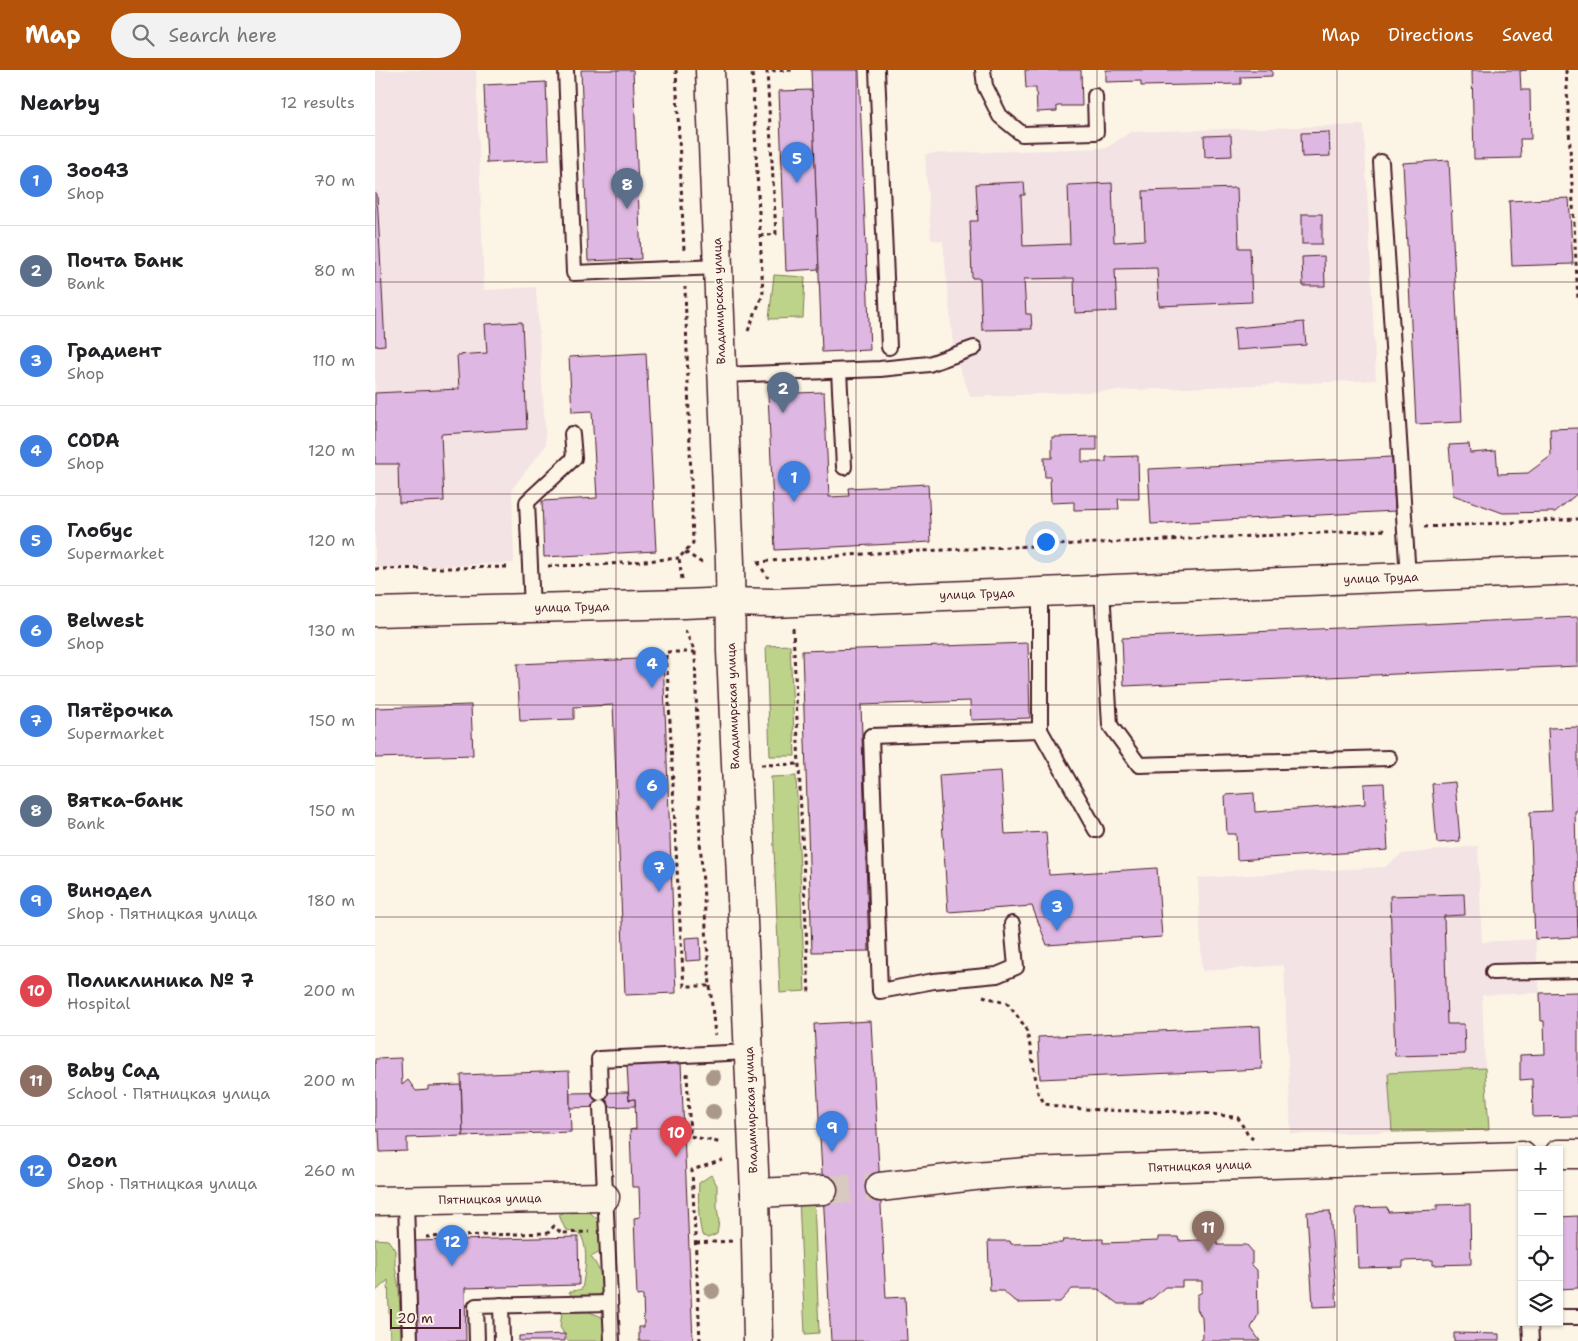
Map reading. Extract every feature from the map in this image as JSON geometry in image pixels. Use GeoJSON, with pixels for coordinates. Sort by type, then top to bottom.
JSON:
{"type":"FeatureCollection","features":[{"type":"Feature","properties":{"kind":"street","name":"Владимирская улица"},"geometry":{"type":"LineString","coordinates":[[710,70],[718,267],[735,375],[730,602],[731,651],[755,1193],[758,1341]]}},
{"type":"Feature","properties":{"kind":"street","name":"улица Труда"},"geometry":{"type":"LineString","coordinates":[[375,612],[730,602],[772,603],[1578,570]]}},
{"type":"Feature","properties":{"kind":"street"},"geometry":{"type":"LineString","coordinates":[[1563,1154],[1578,1154]]}},
{"type":"Feature","properties":{"kind":"street","name":"Пятницкая улица"},"geometry":{"type":"LineString","coordinates":[[885,1187],[974,1176],[1027,1172],[1518,1156]]}},
{"type":"Feature","properties":{"kind":"street"},"geometry":{"type":"LineString","coordinates":[[755,1193],[823,1190]]}},
{"type":"Feature","properties":{"kind":"street","name":"Пятницкая улица"},"geometry":{"type":"LineString","coordinates":[[375,1201],[605,1197]]}},
{"type":"Feature","properties":{"kind":"lane"},"geometry":{"type":"LineString","coordinates":[[566,70],[574,273],[718,267]]}},
{"type":"Feature","properties":{"kind":"lane"},"geometry":{"type":"LineString","coordinates":[[877,70],[889,347]]}},
{"type":"Feature","properties":{"kind":"lane"},"geometry":{"type":"LineString","coordinates":[[983,70],[985,86],[1000,116],[1022,134],[1097,132],[1095,96]]}},
{"type":"Feature","properties":{"kind":"lane"},"geometry":{"type":"LineString","coordinates":[[1381,162],[1408,576]]}},
{"type":"Feature","properties":{"kind":"lane"},"geometry":{"type":"LineString","coordinates":[[735,375],[879,369],[929,364],[974,348]]}},
{"type":"Feature","properties":{"kind":"lane"},"geometry":{"type":"LineString","coordinates":[[839,371],[844,467]]}},
{"type":"Feature","properties":{"kind":"lane"},"geometry":{"type":"LineString","coordinates":[[532,608],[527,502],[574,458],[573,434]]}},
{"type":"Feature","properties":{"kind":"lane"},"geometry":{"type":"LineString","coordinates":[[1102,589],[1110,725],[1139,765],[1389,758]]}},
{"type":"Feature","properties":{"kind":"lane"},"geometry":{"type":"LineString","coordinates":[[1040,592],[1040,730],[1096,830]]}},
{"type":"Feature","properties":{"kind":"lane"},"geometry":{"type":"LineString","coordinates":[[1012,924],[1016,967],[997,975],[934,981],[879,991],[871,736],[1040,730]]}},
{"type":"Feature","properties":{"kind":"lane"},"geometry":{"type":"LineString","coordinates":[[1493,972],[1578,970]]}},
{"type":"Feature","properties":{"kind":"lane"},"geometry":{"type":"LineString","coordinates":[[600,1092],[599,1059],[749,1052]]}},
{"type":"Feature","properties":{"kind":"lane"},"geometry":{"type":"LineString","coordinates":[[601,1107],[612,1341]]}},
{"type":"Feature","properties":{"kind":"lane"},"geometry":{"type":"LineString","coordinates":[[406,1201],[409,1341]]}},
{"type":"Feature","properties":{"kind":"lane"},"geometry":{"type":"LineString","coordinates":[[477,1341],[476,1306],[610,1303]]}},
{"type":"Feature","properties":{"kind":"lane"},"geometry":{"type":"LineString","coordinates":[[501,1305],[502,1341]]}},
{"type":"Feature","properties":{"kind":"lane"},"geometry":{"type":"LineString","coordinates":[[1563,1317],[1578,1316]]}},
{"type":"Feature","properties":{"kind":"lane"},"geometry":{"type":"LineString","coordinates":[[1530,1326],[1531,1341]]}},
{"type":"Feature","properties":{"kind":"path"},"geometry":{"type":"LineString","coordinates":[[676,70],[685,268],[693,543],[679,558],[683,585]]}},
{"type":"Feature","properties":{"kind":"path"},"geometry":{"type":"LineString","coordinates":[[735,375],[748,330],[763,294],[752,70]]}},
{"type":"Feature","properties":{"kind":"path"},"geometry":{"type":"LineString","coordinates":[[760,236],[776,234],[766,70],[794,70]]}},
{"type":"Feature","properties":{"kind":"path"},"geometry":{"type":"LineString","coordinates":[[1566,70],[1578,300]]}},
{"type":"Feature","properties":{"kind":"path"},"geometry":{"type":"LineString","coordinates":[[772,582],[757,562],[877,554],[1578,519]]}},
{"type":"Feature","properties":{"kind":"path"},"geometry":{"type":"LineString","coordinates":[[685,552],[703,563]]}},
{"type":"Feature","properties":{"kind":"path"},"geometry":{"type":"LineString","coordinates":[[793,622],[809,995]]}},
{"type":"Feature","properties":{"kind":"path"},"geometry":{"type":"LineString","coordinates":[[683,626],[695,652],[700,840],[710,986],[717,1053]]}},
{"type":"Feature","properties":{"kind":"path"},"geometry":{"type":"LineString","coordinates":[[695,652],[666,652],[674,771],[684,986],[710,986]]}},
{"type":"Feature","properties":{"kind":"path"},"geometry":{"type":"LineString","coordinates":[[761,766],[800,764]]}},
{"type":"Feature","properties":{"kind":"path"},"geometry":{"type":"LineString","coordinates":[[980,995],[1008,1004],[1026,1028],[1038,1092],[1045,1104],[1071,1109],[1211,1113],[1238,1118],[1248,1135],[1255,1140]]}},
{"type":"Feature","properties":{"kind":"path"},"geometry":{"type":"LineString","coordinates":[[687,1055],[690,1136],[721,1144]]}},
{"type":"Feature","properties":{"kind":"path"},"geometry":{"type":"LineString","coordinates":[[700,1341],[692,1170],[723,1160]]}},
{"type":"Feature","properties":{"kind":"path"},"geometry":{"type":"LineString","coordinates":[[407,1237],[548,1233],[554,1226],[561,1233],[577,1232]]}},
{"type":"Feature","properties":{"kind":"path"},"geometry":{"type":"LineString","coordinates":[[696,1243],[727,1241]]}},
{"type":"Feature","properties":{"kind":"shaded area"},"geometry":{"type":"Polygon","coordinates":[[[375,70],[476,70],[484,290],[536,287],[546,445],[512,489],[514,563],[375,568],[375,70]]]}},
{"type":"Feature","properties":{"kind":"shaded area"},"geometry":{"type":"Polygon","coordinates":[[[1364,125],[1376,380],[971,397],[954,355],[943,241],[931,240],[925,154],[1106,148],[1130,132],[1364,125]]]}},
{"type":"Feature","properties":{"kind":"shaded area"},"geometry":{"type":"Polygon","coordinates":[[[1478,846],[1482,942],[1535,939],[1540,993],[1482,995],[1485,1068],[1388,1073],[1392,1132],[1291,1134],[1284,965],[1202,971],[1198,878],[1385,867],[1402,854],[1478,846]]]}},
{"type":"Feature","properties":{"kind":"green space"},"geometry":{"type":"Polygon","coordinates":[[[774,275],[805,277],[803,318],[769,319],[774,275]]]}},
{"type":"Feature","properties":{"kind":"green space"},"geometry":{"type":"Polygon","coordinates":[[[790,645],[795,756],[770,756],[766,646],[790,645]]]}},
{"type":"Feature","properties":{"kind":"green space"},"geometry":{"type":"Polygon","coordinates":[[[796,776],[805,991],[780,993],[771,777],[796,776]]]}},
{"type":"Feature","properties":{"kind":"green space"},"geometry":{"type":"Polygon","coordinates":[[[1485,1068],[1489,1130],[1392,1132],[1388,1073],[1485,1068]]]}},
{"type":"Feature","properties":{"kind":"green space"},"geometry":{"type":"Polygon","coordinates":[[[711,1175],[717,1185],[719,1222],[717,1234],[708,1238],[702,1235],[701,1229],[699,1183],[711,1175]]]}},
{"type":"Feature","properties":{"kind":"green space"},"geometry":{"type":"Polygon","coordinates":[[[814,1198],[819,1333],[805,1334],[799,1199],[814,1198]]]}},
{"type":"Feature","properties":{"kind":"green space"},"geometry":{"type":"Polygon","coordinates":[[[574,1209],[587,1210],[601,1222],[604,1250],[591,1257],[601,1276],[603,1287],[601,1298],[576,1302],[569,1292],[582,1289],[586,1262],[585,1248],[581,1235],[565,1229],[559,1215],[574,1209]]]}},
{"type":"Feature","properties":{"kind":"green space"},"geometry":{"type":"Polygon","coordinates":[[[375,1239],[388,1240],[395,1250],[401,1341],[390,1341],[388,1280],[375,1292],[375,1239]]]}},
{"type":"Feature","properties":{"kind":"green space"},"geometry":{"type":"Polygon","coordinates":[[[585,1310],[602,1317],[609,1341],[568,1341],[560,1327],[562,1312],[585,1310]]]}},
{"type":"Feature","properties":{"kind":"building"},"geometry":{"type":"Polygon","coordinates":[[[581,70],[633,70],[641,259],[588,261],[581,70]]]}},
{"type":"Feature","properties":{"kind":"building"},"geometry":{"type":"Polygon","coordinates":[[[811,70],[859,70],[870,350],[822,352],[811,70]]]}},
{"type":"Feature","properties":{"kind":"building"},"geometry":{"type":"Polygon","coordinates":[[[1025,70],[1081,70],[1082,106],[1057,106],[1057,111],[1037,112],[1036,88],[1026,88],[1025,70]]]}},
{"type":"Feature","properties":{"kind":"building"},"geometry":{"type":"Polygon","coordinates":[[[1106,70],[1272,70],[1272,76],[1241,77],[1241,84],[1141,86],[1141,81],[1106,82],[1106,70]]]}},
{"type":"Feature","properties":{"kind":"building"},"geometry":{"type":"Polygon","coordinates":[[[1472,70],[1527,70],[1520,71],[1521,90],[1530,90],[1531,139],[1520,139],[1521,158],[1474,159],[1472,70]]]}},
{"type":"Feature","properties":{"kind":"building"},"geometry":{"type":"Polygon","coordinates":[[[546,82],[549,160],[487,163],[484,85],[546,82]]]}},
{"type":"Feature","properties":{"kind":"building"},"geometry":{"type":"Polygon","coordinates":[[[812,90],[819,269],[786,271],[779,91],[812,90]]]}},
{"type":"Feature","properties":{"kind":"building"},"geometry":{"type":"Polygon","coordinates":[[[1329,132],[1330,156],[1302,157],[1301,133],[1329,132]]]}},
{"type":"Feature","properties":{"kind":"building"},"geometry":{"type":"Polygon","coordinates":[[[1231,135],[1232,156],[1205,157],[1204,136],[1231,135]]]}},
{"type":"Feature","properties":{"kind":"building"},"geometry":{"type":"Polygon","coordinates":[[[1449,160],[1462,422],[1416,424],[1403,163],[1449,160]]]}},
{"type":"Feature","properties":{"kind":"building"},"geometry":{"type":"Polygon","coordinates":[[[1024,182],[1025,195],[1021,195],[1023,246],[1070,244],[1068,185],[1112,183],[1114,242],[1145,240],[1143,191],[1237,188],[1239,248],[1250,248],[1252,302],[1159,306],[1157,268],[1115,269],[1117,311],[1075,313],[1074,278],[1024,279],[1026,314],[1031,314],[1032,329],[982,330],[980,278],[972,278],[970,221],[978,221],[976,184],[1024,182]]]}},
{"type":"Feature","properties":{"kind":"building"},"geometry":{"type":"Polygon","coordinates":[[[375,194],[377,194],[385,345],[375,346],[375,194]]]}},
{"type":"Feature","properties":{"kind":"building"},"geometry":{"type":"Polygon","coordinates":[[[1569,198],[1573,264],[1512,266],[1509,201],[1569,198]]]}},
{"type":"Feature","properties":{"kind":"building"},"geometry":{"type":"Polygon","coordinates":[[[1302,214],[1322,214],[1322,244],[1302,244],[1302,214]]]}},
{"type":"Feature","properties":{"kind":"building"},"geometry":{"type":"Polygon","coordinates":[[[1324,256],[1325,286],[1303,286],[1302,257],[1324,256]]]}},
{"type":"Feature","properties":{"kind":"building"},"geometry":{"type":"Polygon","coordinates":[[[522,322],[527,429],[441,434],[444,501],[399,503],[398,464],[375,464],[375,393],[459,389],[457,355],[487,353],[485,324],[522,322]]]}},
{"type":"Feature","properties":{"kind":"building"},"geometry":{"type":"Polygon","coordinates":[[[1304,322],[1306,345],[1236,350],[1234,328],[1304,322]]]}},
{"type":"Feature","properties":{"kind":"building"},"geometry":{"type":"Polygon","coordinates":[[[646,353],[656,551],[544,557],[542,501],[597,498],[592,411],[572,412],[569,357],[646,353]]]}},
{"type":"Feature","properties":{"kind":"building"},"geometry":{"type":"Polygon","coordinates":[[[824,392],[829,497],[849,496],[848,488],[928,484],[931,542],[775,550],[768,394],[824,392]]]}},
{"type":"Feature","properties":{"kind":"building"},"geometry":{"type":"Polygon","coordinates":[[[1578,428],[1578,493],[1555,512],[1503,513],[1453,495],[1449,445],[1469,444],[1470,453],[1496,451],[1498,474],[1528,473],[1551,456],[1550,429],[1578,428]]]}},
{"type":"Feature","properties":{"kind":"building"},"geometry":{"type":"Polygon","coordinates":[[[1097,436],[1097,450],[1082,450],[1082,462],[1106,462],[1106,457],[1138,456],[1139,499],[1118,499],[1119,509],[1074,510],[1074,502],[1051,503],[1050,477],[1045,477],[1044,458],[1052,458],[1052,437],[1097,436]]]}},
{"type":"Feature","properties":{"kind":"building"},"geometry":{"type":"Polygon","coordinates":[[[1392,457],[1395,511],[1151,524],[1148,469],[1392,457]]]}},
{"type":"Feature","properties":{"kind":"building"},"geometry":{"type":"Polygon","coordinates":[[[1578,617],[1578,666],[1124,686],[1122,638],[1578,617]]]}},
{"type":"Feature","properties":{"kind":"building"},"geometry":{"type":"Polygon","coordinates":[[[1028,643],[1030,718],[971,720],[970,701],[861,705],[869,951],[812,952],[802,651],[1028,643]]]}},
{"type":"Feature","properties":{"kind":"building"},"geometry":{"type":"Polygon","coordinates":[[[663,658],[676,993],[625,995],[613,705],[574,707],[574,719],[520,721],[517,664],[663,658]]]}},
{"type":"Feature","properties":{"kind":"building"},"geometry":{"type":"Polygon","coordinates":[[[471,705],[473,755],[375,758],[375,708],[471,705]]]}},
{"type":"Feature","properties":{"kind":"building"},"geometry":{"type":"Polygon","coordinates":[[[1578,727],[1578,811],[1575,811],[1578,937],[1535,939],[1530,812],[1552,811],[1548,728],[1578,727]]]}},
{"type":"Feature","properties":{"kind":"building"},"geometry":{"type":"Polygon","coordinates":[[[1001,771],[1005,834],[1046,832],[1049,875],[1157,868],[1162,937],[1047,945],[1032,906],[948,912],[939,775],[1001,771]]]}},
{"type":"Feature","properties":{"kind":"building"},"geometry":{"type":"Polygon","coordinates":[[[1455,782],[1460,841],[1437,843],[1432,784],[1455,782]]]}},
{"type":"Feature","properties":{"kind":"building"},"geometry":{"type":"Polygon","coordinates":[[[1384,783],[1388,850],[1237,860],[1236,834],[1227,834],[1225,795],[1254,793],[1255,812],[1365,804],[1364,784],[1384,783]]]}},
{"type":"Feature","properties":{"kind":"building"},"geometry":{"type":"Polygon","coordinates":[[[1464,894],[1465,915],[1444,916],[1447,1024],[1464,1024],[1465,1054],[1395,1056],[1390,896],[1464,894]]]}},
{"type":"Feature","properties":{"kind":"building"},"geometry":{"type":"Polygon","coordinates":[[[700,937],[701,960],[686,961],[685,938],[700,937]]]}},
{"type":"Feature","properties":{"kind":"building"},"geometry":{"type":"Polygon","coordinates":[[[1578,992],[1578,1116],[1533,1117],[1532,1079],[1520,1080],[1520,1055],[1545,1054],[1544,1021],[1541,1021],[1540,993],[1578,992]]]}},
{"type":"Feature","properties":{"kind":"building"},"geometry":{"type":"Polygon","coordinates":[[[871,1021],[886,1298],[905,1297],[907,1341],[831,1341],[814,1024],[871,1021]]]}},
{"type":"Feature","properties":{"kind":"building"},"geometry":{"type":"Polygon","coordinates":[[[1260,1026],[1262,1069],[1040,1079],[1038,1037],[1260,1026]]]}},
{"type":"Feature","properties":{"kind":"building"},"geometry":{"type":"Polygon","coordinates":[[[401,1058],[402,1085],[408,1080],[416,1091],[428,1090],[428,1086],[461,1085],[463,1136],[407,1138],[407,1151],[380,1152],[379,1131],[375,1131],[375,1059],[401,1058]]]}},
{"type":"Feature","properties":{"kind":"building"},"geometry":{"type":"Polygon","coordinates":[[[681,1063],[693,1341],[639,1341],[639,1327],[644,1327],[643,1295],[637,1296],[634,1218],[640,1217],[639,1187],[632,1187],[630,1130],[636,1129],[635,1099],[629,1100],[627,1065],[681,1063]]]}},
{"type":"Feature","properties":{"kind":"building"},"geometry":{"type":"Polygon","coordinates":[[[569,1071],[571,1132],[463,1136],[461,1075],[569,1071]]]}},
{"type":"Feature","properties":{"kind":"building"},"geometry":{"type":"Polygon","coordinates":[[[628,1092],[629,1100],[635,1099],[635,1106],[570,1108],[570,1093],[628,1092]]]}},
{"type":"Feature","properties":{"kind":"building"},"geometry":{"type":"Polygon","coordinates":[[[1470,1204],[1471,1264],[1433,1265],[1433,1260],[1403,1261],[1403,1267],[1358,1268],[1356,1208],[1387,1207],[1388,1212],[1437,1210],[1437,1205],[1470,1204]]]}},
{"type":"Feature","properties":{"kind":"building"},"geometry":{"type":"Polygon","coordinates":[[[1330,1211],[1337,1306],[1313,1307],[1307,1212],[1330,1211]]]}},
{"type":"Feature","properties":{"kind":"building"},"geometry":{"type":"Polygon","coordinates":[[[1578,1216],[1578,1288],[1563,1289],[1563,1217],[1578,1216]]]}},
{"type":"Feature","properties":{"kind":"building"},"geometry":{"type":"Polygon","coordinates":[[[578,1237],[579,1285],[465,1288],[466,1341],[418,1341],[415,1241],[578,1237]]]}},
{"type":"Feature","properties":{"kind":"building"},"geometry":{"type":"Polygon","coordinates":[[[1158,1237],[1178,1237],[1179,1241],[1216,1239],[1218,1245],[1247,1245],[1252,1251],[1252,1265],[1257,1270],[1258,1315],[1251,1328],[1260,1341],[1200,1341],[1203,1338],[1202,1318],[1197,1309],[1197,1295],[1202,1292],[1202,1281],[1182,1281],[1182,1287],[1165,1287],[1154,1297],[1142,1304],[1118,1304],[1098,1289],[1072,1289],[1060,1302],[1017,1303],[1003,1291],[990,1291],[988,1241],[1010,1241],[1011,1244],[1062,1243],[1063,1240],[1103,1239],[1103,1243],[1158,1241],[1158,1237]]]}},
{"type":"Feature","properties":{"kind":"building"},"geometry":{"type":"Polygon","coordinates":[[[1454,1333],[1499,1334],[1499,1341],[1454,1341],[1454,1333]]]}},
{"type":"Feature","properties":{"kind":"building"},"geometry":{"type":"Polygon","coordinates":[[[565,1334],[565,1341],[519,1341],[519,1336],[565,1334]]]}},
{"type":"Feature","properties":{"kind":"tunnel"},"geometry":{"type":"LineString","coordinates":[[823,1190],[880,1187]]}},
{"type":"Feature","properties":{"kind":"place","name":"Глобус"},"geometry":{"type":"Point","coordinates":[797,183]}},
{"type":"Feature","properties":{"kind":"place","name":"Вятка-банк"},"geometry":{"type":"Point","coordinates":[627,209]}},
{"type":"Feature","properties":{"kind":"place","name":"Почта Банк"},"geometry":{"type":"Point","coordinates":[783,413]}},
{"type":"Feature","properties":{"kind":"place","name":"Зоо43"},"geometry":{"type":"Point","coordinates":[794,502]}},
{"type":"Feature","properties":{"kind":"place","name":"CODA"},"geometry":{"type":"Point","coordinates":[652,688]}},
{"type":"Feature","properties":{"kind":"place","name":"Belwest"},"geometry":{"type":"Point","coordinates":[652,810]}},
{"type":"Feature","properties":{"kind":"place","name":"Пятёрочка"},"geometry":{"type":"Point","coordinates":[659,892]}},
{"type":"Feature","properties":{"kind":"place","name":"Градиент"},"geometry":{"type":"Point","coordinates":[1057,931]}},
{"type":"Feature","properties":{"kind":"place","name":"Винодел"},"geometry":{"type":"Point","coordinates":[832,1152]}},
{"type":"Feature","properties":{"kind":"place","name":"Поликлиника № 7"},"geometry":{"type":"Point","coordinates":[676,1157]}},
{"type":"Feature","properties":{"kind":"place","name":"Baby Сад"},"geometry":{"type":"Point","coordinates":[1208,1252]}},
{"type":"Feature","properties":{"kind":"place","name":"Ozon"},"geometry":{"type":"Point","coordinates":[452,1266]}}]}
